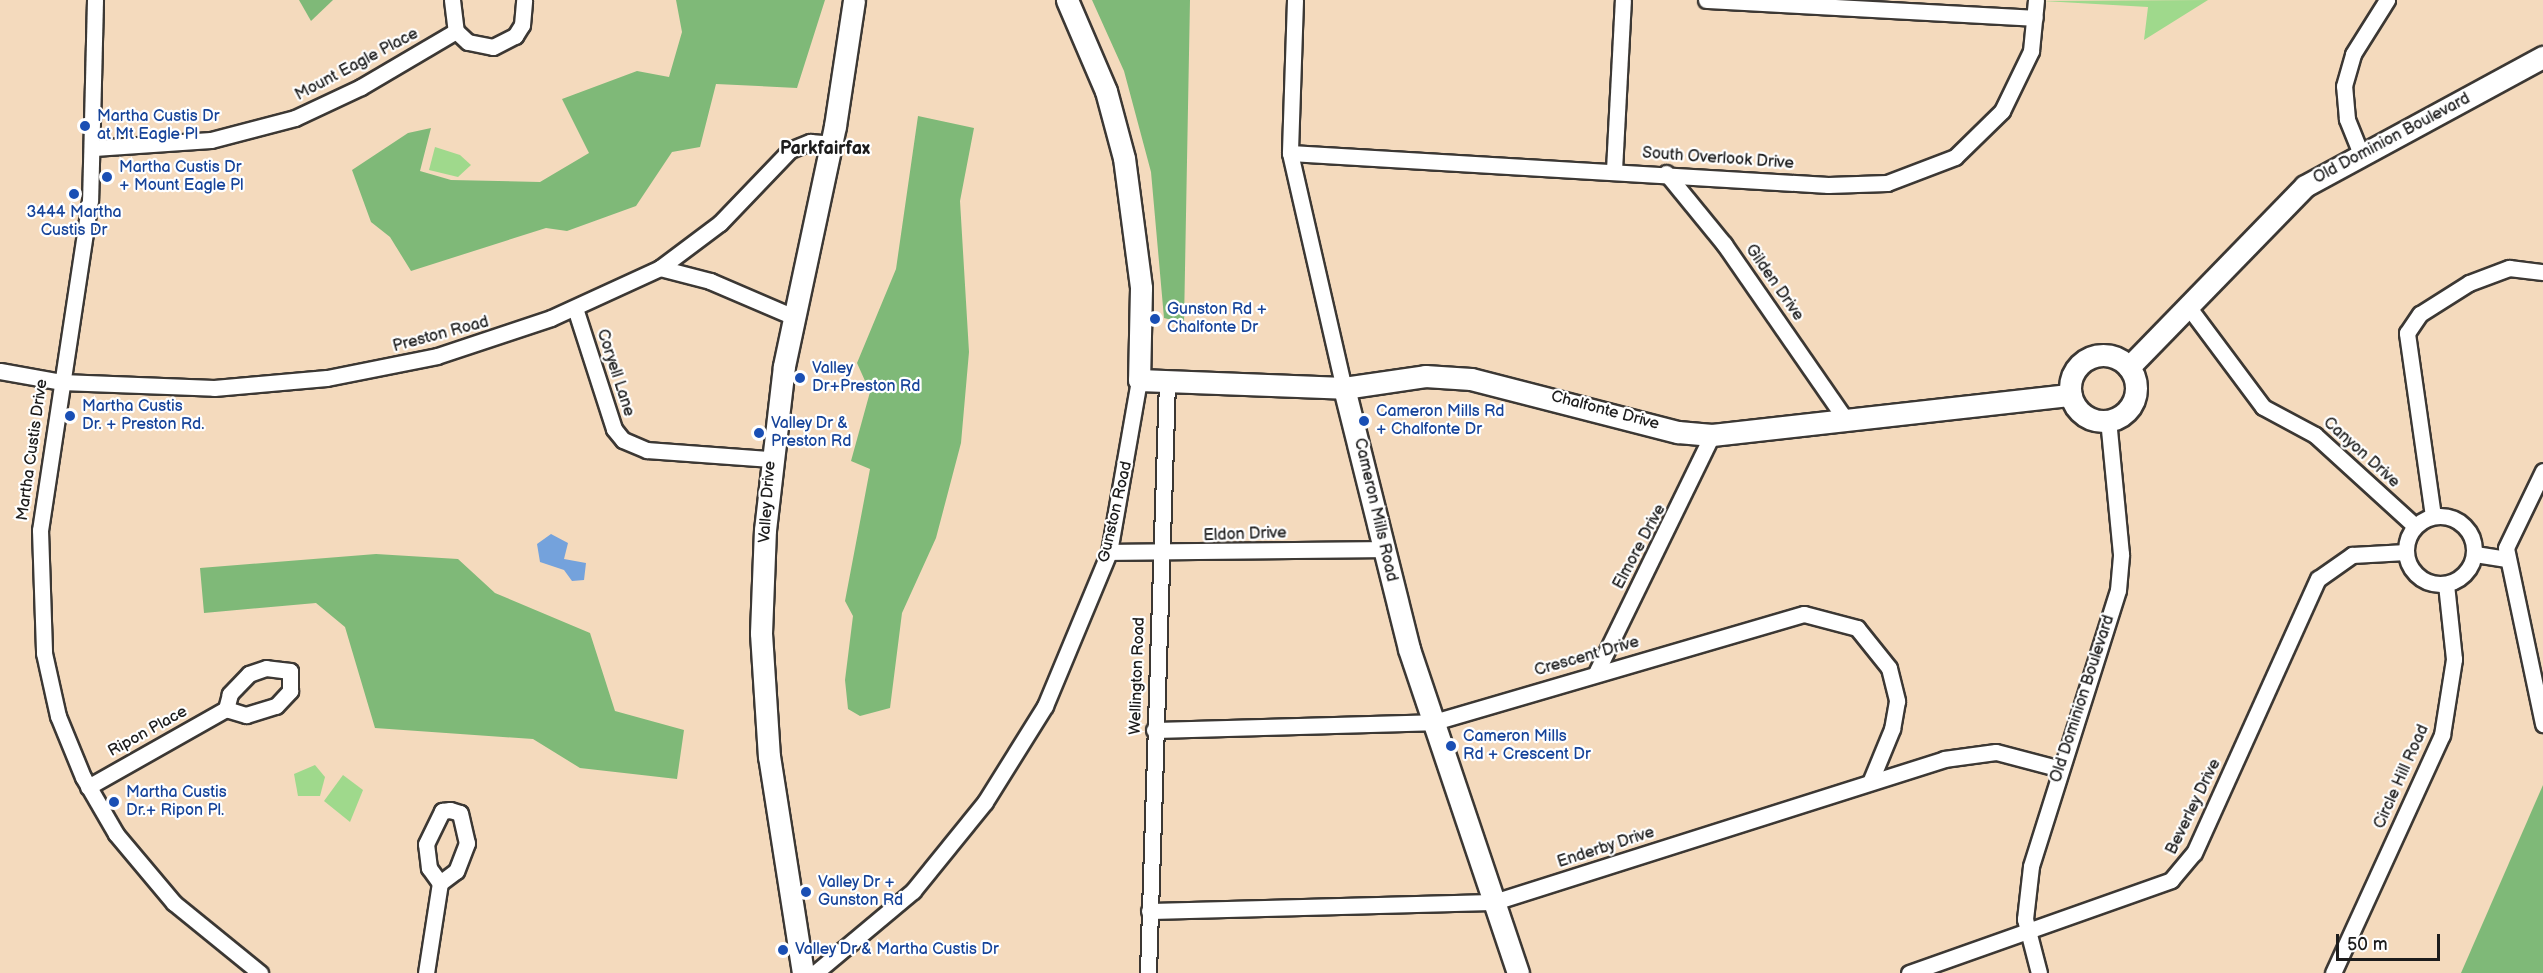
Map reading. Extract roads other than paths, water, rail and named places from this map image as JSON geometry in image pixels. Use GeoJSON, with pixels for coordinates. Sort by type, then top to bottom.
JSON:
{"type":"FeatureCollection","features":[{"type":"Feature","properties":{"kind":"street","name":"Martha Custis Drive"},"geometry":{"type":"LineString","coordinates":[[95,0],[94,148],[40,530],[40,621],[50,690],[88,787],[116,834],[159,888],[212,938],[260,973]]}},
{"type":"Feature","properties":{"kind":"street"},"geometry":{"type":"LineString","coordinates":[[452,0],[456,31],[480,47],[505,43],[522,25],[524,0]]}},
{"type":"Feature","properties":{"kind":"street","name":"Valley Drive"},"geometry":{"type":"LineString","coordinates":[[803,973],[769,757],[762,677],[771,459],[794,318],[831,144],[854,0]]}},
{"type":"Feature","properties":{"kind":"street","name":"Gunston Road"},"geometry":{"type":"LineString","coordinates":[[815,973],[913,891],[985,802],[1045,706],[1109,552],[1139,380],[1141,288],[1124,158],[1106,91],[1067,0]]}},
{"type":"Feature","properties":{"kind":"street","name":"Cameron Mills Road"},"geometry":{"type":"LineString","coordinates":[[1295,0],[1290,153],[1383,549],[1434,722],[1518,973]]}},
{"type":"Feature","properties":{"kind":"street"},"geometry":{"type":"LineString","coordinates":[[1614,170],[1623,0]]}},
{"type":"Feature","properties":{"kind":"street"},"geometry":{"type":"LineString","coordinates":[[1706,0],[2035,18]]}},
{"type":"Feature","properties":{"kind":"street","name":"South Overlook Drive"},"geometry":{"type":"LineString","coordinates":[[1290,153],[1862,185],[1935,168],[1974,142],[2009,102],[2031,51],[2036,0]]}},
{"type":"Feature","properties":{"kind":"street"},"geometry":{"type":"LineString","coordinates":[[2361,154],[2348,119],[2344,86],[2353,54],[2387,0]]}},
{"type":"Feature","properties":{"kind":"street","name":"Mount Eagle Place"},"geometry":{"type":"LineString","coordinates":[[94,148],[211,140],[295,118],[378,78],[456,31]]}},
{"type":"Feature","properties":{"kind":"street","name":"Old Dominion Boulevard"},"geometry":{"type":"LineString","coordinates":[[2129,367],[2305,186],[2543,57]]}},
{"type":"Feature","properties":{"kind":"street","name":"Preston Road"},"geometry":{"type":"LineString","coordinates":[[0,371],[61,382],[181,389],[327,378],[437,356],[575,308],[660,268],[720,223],[790,150],[810,142],[831,144]]}},
{"type":"Feature","properties":{"kind":"street","name":"Gilden Drive"},"geometry":{"type":"LineString","coordinates":[[1666,173],[1731,252],[1845,419]]}},
{"type":"Feature","properties":{"kind":"street"},"geometry":{"type":"LineString","coordinates":[[660,268],[710,281],[794,318]]}},
{"type":"Feature","properties":{"kind":"street"},"geometry":{"type":"LineString","coordinates":[[2433,516],[2407,333],[2420,314],[2469,283],[2509,268],[2543,272]]}},
{"type":"Feature","properties":{"kind":"street","name":"Canyon Drive"},"geometry":{"type":"LineString","coordinates":[[2187,305],[2263,407],[2315,435],[2415,526]]}},
{"type":"Feature","properties":{"kind":"street","name":"Coryell Lane"},"geometry":{"type":"LineString","coordinates":[[575,308],[606,408],[623,440],[647,450],[771,459]]}},
{"type":"Feature","properties":{"kind":"street"},"geometry":{"type":"LineString","coordinates":[[2109,356],[2129,367],[2135,399],[2122,415],[2108,420],[2083,414],[2071,395],[2073,376],[2088,359],[2109,356]]}},
{"type":"Feature","properties":{"kind":"street","name":"Chalfonte Drive"},"geometry":{"type":"LineString","coordinates":[[1139,380],[1344,388],[1425,376],[1471,379],[1678,432],[1712,435],[2071,395]]}},
{"type":"Feature","properties":{"kind":"street","name":"Wellington Road"},"geometry":{"type":"LineString","coordinates":[[1148,973],[1159,556],[1167,380]]}},
{"type":"Feature","properties":{"kind":"street","name":"Old Dominion Boulevard"},"geometry":{"type":"LineString","coordinates":[[2039,973],[2027,935],[2031,866],[2118,591],[2121,554],[2108,420]]}},
{"type":"Feature","properties":{"kind":"street","name":"Elmore Drive"},"geometry":{"type":"LineString","coordinates":[[1596,673],[1712,435]]}},
{"type":"Feature","properties":{"kind":"street"},"geometry":{"type":"LineString","coordinates":[[2543,471],[2538,491],[2508,538],[2507,559],[2543,724]]}},
{"type":"Feature","properties":{"kind":"street"},"geometry":{"type":"LineString","coordinates":[[2433,516],[2449,517],[2465,526],[2475,554],[2465,574],[2446,584],[2421,578],[2406,552],[2415,526],[2433,516]]}},
{"type":"Feature","properties":{"kind":"street","name":"Eldon Drive"},"geometry":{"type":"LineString","coordinates":[[1109,552],[1159,556],[1383,549]]}},
{"type":"Feature","properties":{"kind":"street","name":"Beverley Drive"},"geometry":{"type":"LineString","coordinates":[[1909,973],[2027,935],[2160,887],[2188,864],[2318,579],[2352,555],[2406,552]]}},
{"type":"Feature","properties":{"kind":"street"},"geometry":{"type":"LineString","coordinates":[[2475,554],[2507,559]]}},
{"type":"Feature","properties":{"kind":"street","name":"Circle Hill Road"},"geometry":{"type":"LineString","coordinates":[[2333,973],[2442,735],[2454,659],[2446,584]]}},
{"type":"Feature","properties":{"kind":"street","name":"Crescent Drive"},"geometry":{"type":"LineString","coordinates":[[1154,730],[1434,722],[1771,619],[1804,614],[1838,619],[1857,628],[1881,653],[1894,684],[1892,729],[1871,780]]}},
{"type":"Feature","properties":{"kind":"street","name":"Ripon Place"},"geometry":{"type":"LineString","coordinates":[[88,787],[226,709]]}},
{"type":"Feature","properties":{"kind":"street","name":"Enderby Drive"},"geometry":{"type":"LineString","coordinates":[[1149,911],[1494,902],[1871,780],[1975,753],[1996,752],[2061,769]]}},
{"type":"Feature","properties":{"kind":"street"},"geometry":{"type":"LineString","coordinates":[[426,973],[440,883]]}},
{"type":"Feature","properties":{"kind":"water"},"geometry":{"type":"Polygon","coordinates":[[[551,534],[568,543],[564,559],[586,563],[584,580],[572,581],[564,570],[540,562],[537,544],[551,534]]]}},
{"type":"Feature","properties":{"kind":"place","name":"Martha Custis Dr at Mt Eagle Pl"},"geometry":{"type":"Point","coordinates":[85,126]}},
{"type":"Feature","properties":{"kind":"place","name":"Martha Custis Dr + Mount Eagle Pl"},"geometry":{"type":"Point","coordinates":[107,177]}},
{"type":"Feature","properties":{"kind":"place","name":"3444 Martha Custis Dr"},"geometry":{"type":"Point","coordinates":[74,194]}},
{"type":"Feature","properties":{"kind":"place","name":"Gunston Rd + Chalfonte Dr"},"geometry":{"type":"Point","coordinates":[1155,319]}},
{"type":"Feature","properties":{"kind":"place","name":"Valley Dr+Preston Rd"},"geometry":{"type":"Point","coordinates":[800,378]}},
{"type":"Feature","properties":{"kind":"place","name":"Martha Custis Dr. + Preston Rd."},"geometry":{"type":"Point","coordinates":[70,416]}},
{"type":"Feature","properties":{"kind":"place","name":"Cameron Mills Rd + Chalfonte Dr"},"geometry":{"type":"Point","coordinates":[1364,421]}},
{"type":"Feature","properties":{"kind":"place","name":"Valley Dr & Preston Rd"},"geometry":{"type":"Point","coordinates":[759,433]}},
{"type":"Feature","properties":{"kind":"place","name":"Cameron Mills Rd + Crescent Dr"},"geometry":{"type":"Point","coordinates":[1451,746]}},
{"type":"Feature","properties":{"kind":"place","name":"Martha Custis Dr.+ Ripon Pl."},"geometry":{"type":"Point","coordinates":[114,802]}},
{"type":"Feature","properties":{"kind":"place","name":"Valley Dr + Gunston Rd"},"geometry":{"type":"Point","coordinates":[806,892]}},
{"type":"Feature","properties":{"kind":"place","name":"Valley Dr & Martha Custis Dr"},"geometry":{"type":"Point","coordinates":[783,950]}},
{"type":"Feature","properties":{"kind":"district","name":"Parkfairfax"},"geometry":{"type":"Point","coordinates":[825,149]}}]}
